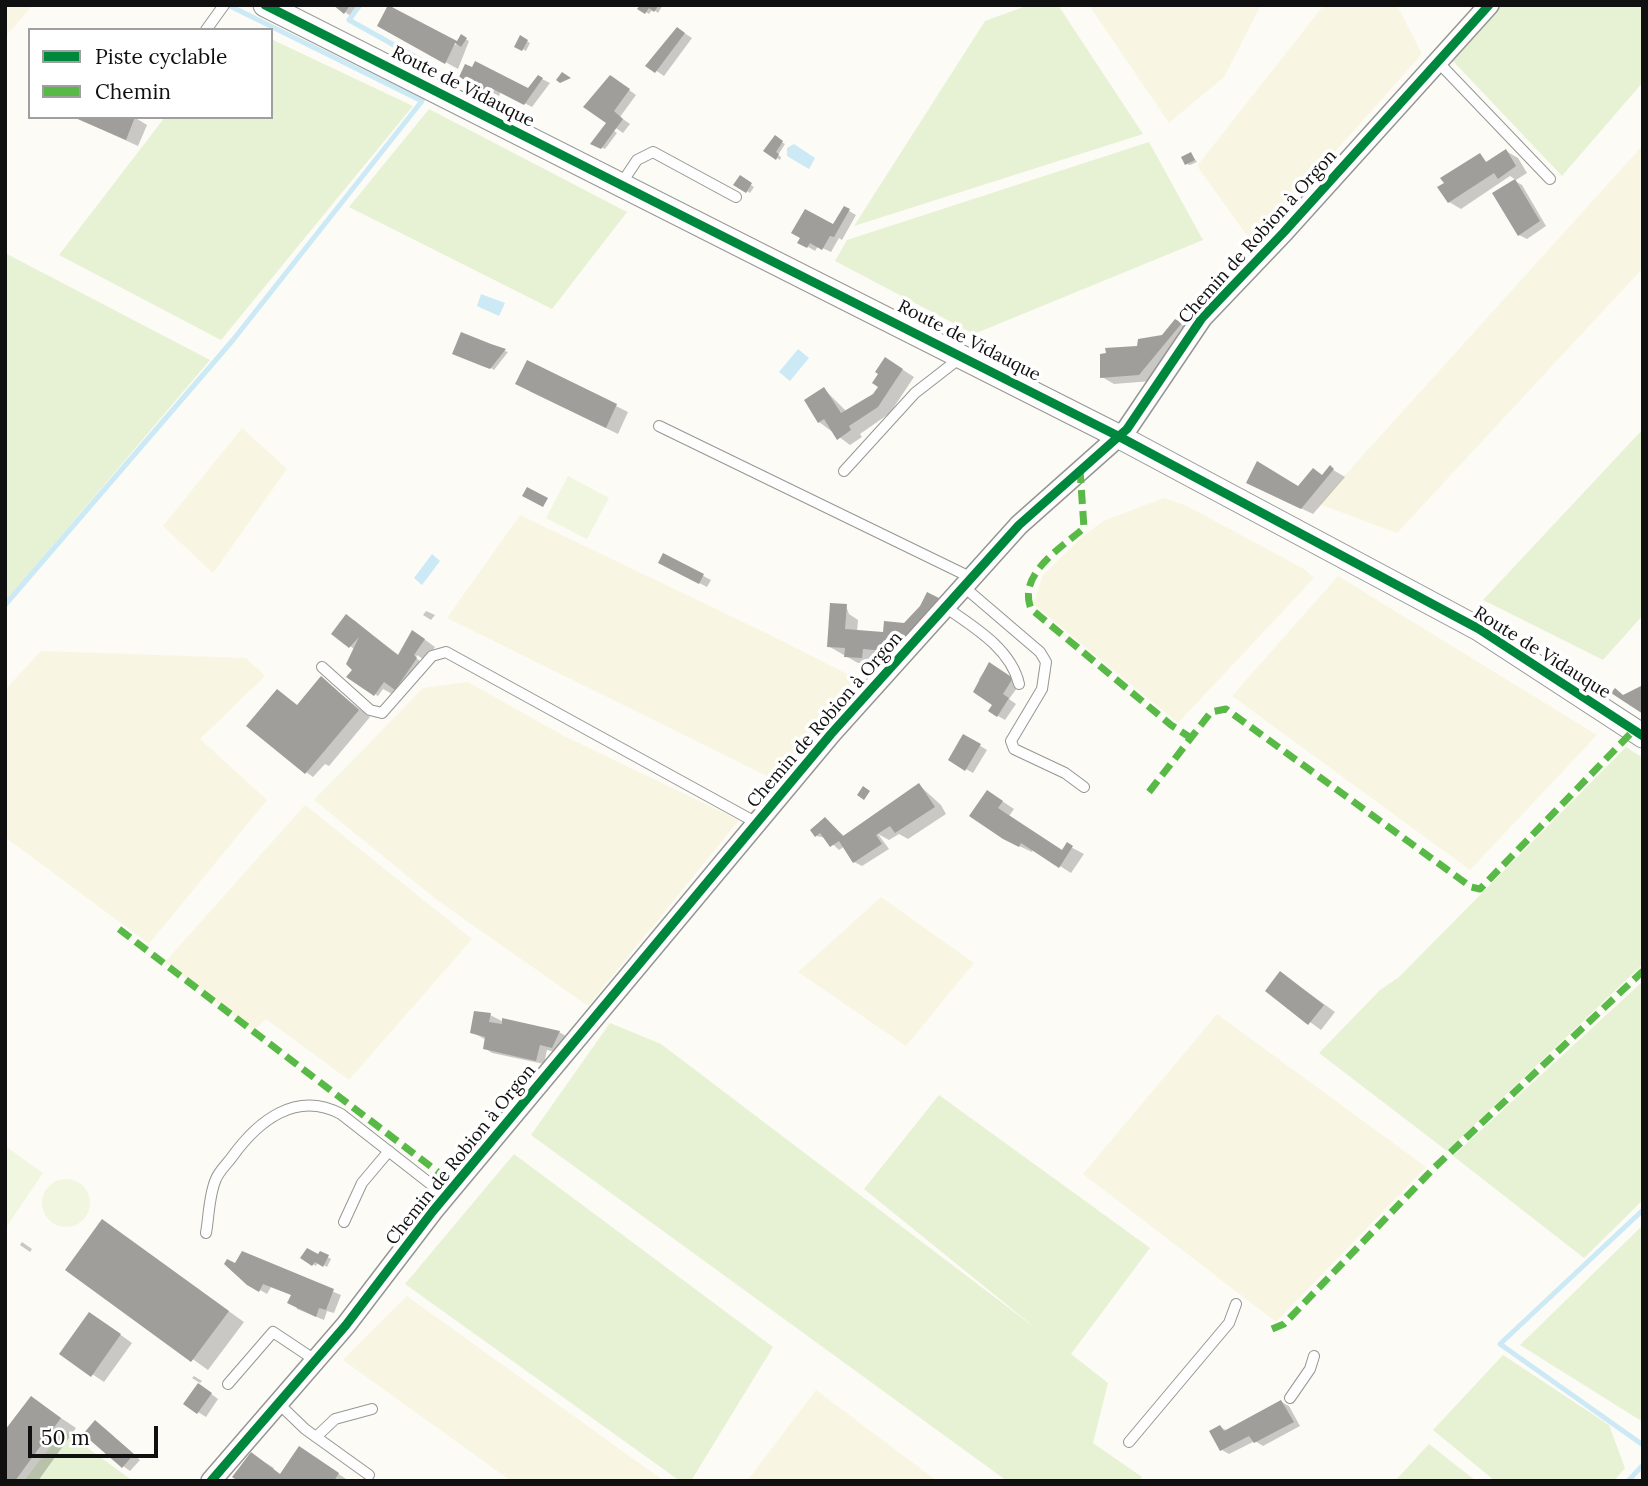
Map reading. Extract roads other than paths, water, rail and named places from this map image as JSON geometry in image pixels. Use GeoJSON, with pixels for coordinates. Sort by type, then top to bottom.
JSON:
{"type":"FeatureCollection","features":[{"type":"Feature","properties":{"kind":"street","name":"Route de Vidauque"},"geometry":{"type":"LineString","coordinates":[[265,5],[963,356],[1479,629],[1643,736]]}},
{"type":"Feature","properties":{"kind":"street","name":"Chemin de Robion à Orgon"},"geometry":{"type":"LineString","coordinates":[[211,1481],[315,1360],[446,1196],[757,823],[1019,525],[1127,429],[1202,318],[1489,5]]}},
{"type":"Feature","properties":{"kind":"lane"},"geometry":{"type":"LineString","coordinates":[[207,28],[224,5]]}},
{"type":"Feature","properties":{"kind":"lane"},"geometry":{"type":"LineString","coordinates":[[1438,62],[1550,179]]}},
{"type":"Feature","properties":{"kind":"lane"},"geometry":{"type":"LineString","coordinates":[[621,184],[637,160],[653,152],[736,197]]}},
{"type":"Feature","properties":{"kind":"lane"},"geometry":{"type":"LineString","coordinates":[[844,471],[915,393],[963,356]]}},
{"type":"Feature","properties":{"kind":"lane"},"geometry":{"type":"LineString","coordinates":[[659,426],[968,582],[1040,652],[1046,662],[1042,689],[1011,741],[1014,749],[1065,773],[1084,787]]}},
{"type":"Feature","properties":{"kind":"lane"},"geometry":{"type":"LineString","coordinates":[[945,607],[1004,653],[1016,670],[1019,684]]}},
{"type":"Feature","properties":{"kind":"lane"},"geometry":{"type":"LineString","coordinates":[[322,667],[370,710],[382,713],[432,656],[446,652],[757,823]]}},
{"type":"Feature","properties":{"kind":"lane"},"geometry":{"type":"LineString","coordinates":[[206,1233],[215,1179],[247,1137],[269,1117],[302,1104],[328,1107],[446,1196]]}},
{"type":"Feature","properties":{"kind":"lane"},"geometry":{"type":"LineString","coordinates":[[344,1222],[362,1183],[389,1152]]}},
{"type":"Feature","properties":{"kind":"lane"},"geometry":{"type":"LineString","coordinates":[[1129,1443],[1229,1323],[1236,1304]]}},
{"type":"Feature","properties":{"kind":"lane"},"geometry":{"type":"LineString","coordinates":[[228,1384],[273,1332],[315,1360]]}},
{"type":"Feature","properties":{"kind":"lane"},"geometry":{"type":"LineString","coordinates":[[1290,1398],[1310,1369],[1314,1356]]}},
{"type":"Feature","properties":{"kind":"lane"},"geometry":{"type":"LineString","coordinates":[[278,1403],[316,1437],[369,1475]]}},
{"type":"Feature","properties":{"kind":"lane"},"geometry":{"type":"LineString","coordinates":[[316,1437],[335,1419],[372,1409]]}},
{"type":"Feature","properties":{"kind":"water"},"geometry":{"type":"Polygon","coordinates":[[[794,144],[815,158],[809,169],[787,156],[787,148],[794,144]]]}},
{"type":"Feature","properties":{"kind":"water"},"geometry":{"type":"Polygon","coordinates":[[[481,294],[505,303],[499,316],[477,306],[481,294]]]}},
{"type":"Feature","properties":{"kind":"water"},"geometry":{"type":"Polygon","coordinates":[[[798,349],[809,358],[790,381],[779,372],[798,349]]]}},
{"type":"Feature","properties":{"kind":"water"},"geometry":{"type":"Polygon","coordinates":[[[432,554],[440,561],[422,585],[414,578],[432,554]]]}},
{"type":"Feature","properties":{"kind":"waterway"},"geometry":{"type":"LineString","coordinates":[[228,5],[422,101]]}},
{"type":"Feature","properties":{"kind":"waterway"},"geometry":{"type":"LineString","coordinates":[[360,5],[349,20],[430,65],[427,80]]}},
{"type":"Feature","properties":{"kind":"waterway"},"geometry":{"type":"LineString","coordinates":[[5,605],[233,340],[422,101],[424,93]]}},
{"type":"Feature","properties":{"kind":"waterway"},"geometry":{"type":"LineString","coordinates":[[1643,1210],[1500,1344],[1643,1445]]}},
{"type":"Feature","properties":{"kind":"waterway"},"geometry":{"type":"LineString","coordinates":[[1628,1481],[1643,1465]]}}]}
